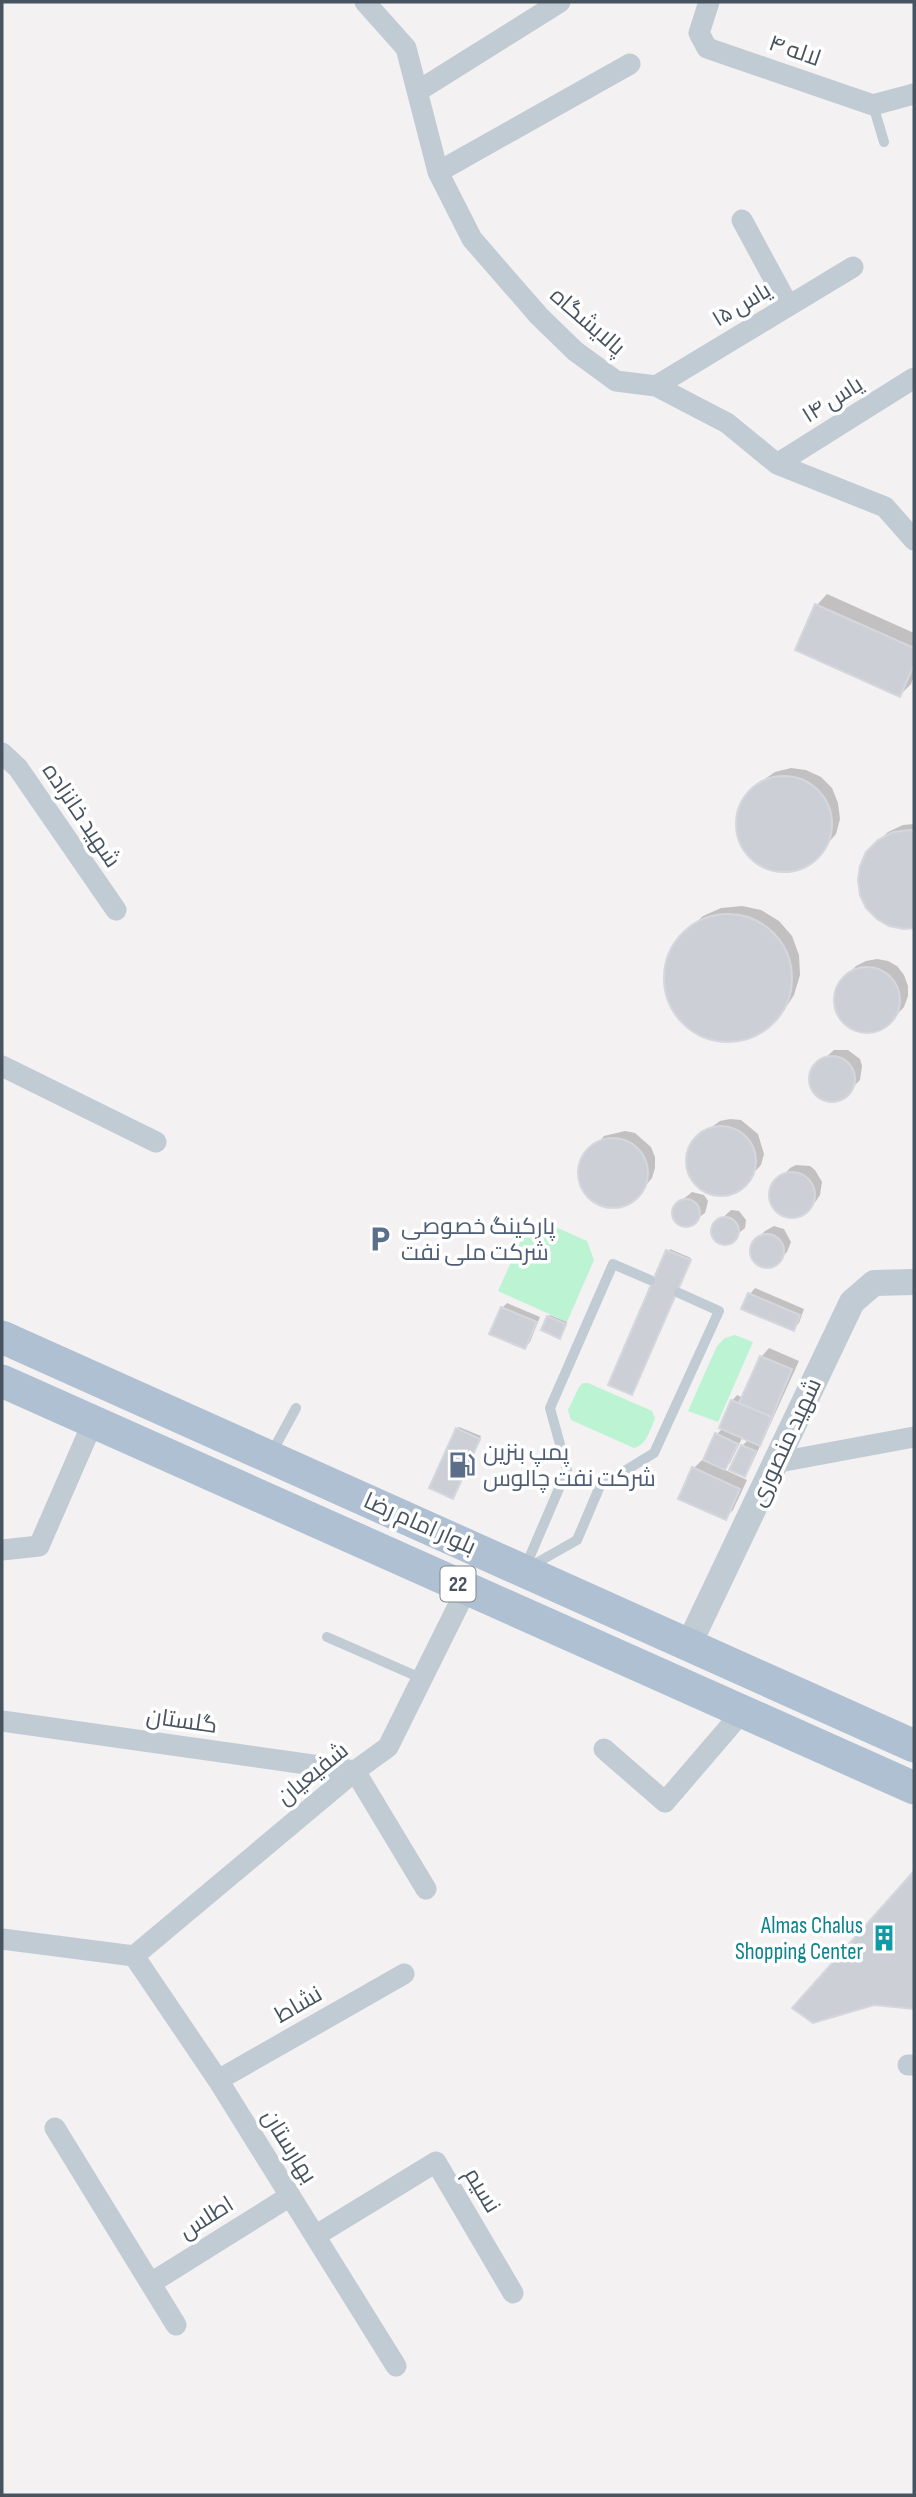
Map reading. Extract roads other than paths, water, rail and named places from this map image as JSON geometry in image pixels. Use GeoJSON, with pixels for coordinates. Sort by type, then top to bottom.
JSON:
{"type":"FeatureCollection","features":[{"type":"Feature","properties":{"kind":"main road","name":"بلوار امام رضا"},"geometry":{"type":"LineString","coordinates":[[2,1336],[914,1746]]}},
{"type":"Feature","properties":{"kind":"main road","name":"بلوار امام رضا"},"geometry":{"type":"LineString","coordinates":[[2,1381],[914,1788]]}},
{"type":"Feature","properties":{"kind":"main road"},"geometry":{"type":"LineString","coordinates":[[254,1494],[270,1457]]}},
{"type":"Feature","properties":{"kind":"main road"},"geometry":{"type":"LineString","coordinates":[[509,1606],[524,1570]]}},
{"type":"Feature","properties":{"kind":"street","name":"پالایشگاه"},"geometry":{"type":"LineString","coordinates":[[365,2],[406,48],[438,172],[472,239],[539,316],[575,351],[616,381],[656,386],[727,423],[777,464],[886,506],[914,540]]}},
{"type":"Feature","properties":{"kind":"street"},"geometry":{"type":"LineString","coordinates":[[418,91],[560,2]]}},
{"type":"Feature","properties":{"kind":"street","name":"لاله ۴"},"geometry":{"type":"LineString","coordinates":[[709,2],[699,33],[707,48],[873,105]]}},
{"type":"Feature","properties":{"kind":"street"},"geometry":{"type":"LineString","coordinates":[[438,172],[630,64]]}},
{"type":"Feature","properties":{"kind":"street"},"geometry":{"type":"LineString","coordinates":[[873,105],[914,93]]}},
{"type":"Feature","properties":{"kind":"street"},"geometry":{"type":"LineString","coordinates":[[742,220],[788,305]]}},
{"type":"Feature","properties":{"kind":"street","name":"یاس ۱۵"},"geometry":{"type":"LineString","coordinates":[[656,386],[853,267]]}},
{"type":"Feature","properties":{"kind":"street","name":"یاس ۱۴"},"geometry":{"type":"LineString","coordinates":[[777,464],[914,378]]}},
{"type":"Feature","properties":{"kind":"street","name":"شهید خانزاده"},"geometry":{"type":"LineString","coordinates":[[2,753],[18,768],[116,910]]}},
{"type":"Feature","properties":{"kind":"street"},"geometry":{"type":"LineString","coordinates":[[2,1066],[156,1142]]}},
{"type":"Feature","properties":{"kind":"street","name":"شهید منصوری"},"geometry":{"type":"LineString","coordinates":[[689,1644],[852,1302],[874,1283],[914,1282]]}},
{"type":"Feature","properties":{"kind":"street"},"geometry":{"type":"LineString","coordinates":[[2,1550],[39,1546],[93,1422]]}},
{"type":"Feature","properties":{"kind":"street"},"geometry":{"type":"LineString","coordinates":[[774,1464],[914,1437]]}},
{"type":"Feature","properties":{"kind":"street","name":"شفیعیان"},"geometry":{"type":"LineString","coordinates":[[134,1956],[355,1771],[388,1747],[467,1588]]}},
{"type":"Feature","properties":{"kind":"street"},"geometry":{"type":"LineString","coordinates":[[604,1749],[665,1802],[743,1711]]}},
{"type":"Feature","properties":{"kind":"street","name":"گلستان"},"geometry":{"type":"LineString","coordinates":[[2,1721],[355,1771]]}},
{"type":"Feature","properties":{"kind":"street"},"geometry":{"type":"LineString","coordinates":[[355,1771],[426,1889]]}},
{"type":"Feature","properties":{"kind":"street"},"geometry":{"type":"LineString","coordinates":[[2,1939],[134,1956]]}},
{"type":"Feature","properties":{"kind":"street","name":"بهارستان"},"geometry":{"type":"LineString","coordinates":[[134,1956],[218,2080],[396,2366]]}},
{"type":"Feature","properties":{"kind":"street","name":"نشاط"},"geometry":{"type":"LineString","coordinates":[[218,2080],[404,1974]]}},
{"type":"Feature","properties":{"kind":"street"},"geometry":{"type":"LineString","coordinates":[[55,2128],[176,2325]]}},
{"type":"Feature","properties":{"kind":"street","name":"نسیم"},"geometry":{"type":"LineString","coordinates":[[315,2236],[436,2162],[513,2293]]}},
{"type":"Feature","properties":{"kind":"street","name":"اطلس"},"geometry":{"type":"LineString","coordinates":[[150,2283],[290,2196]]}},
{"type":"Feature","properties":{"kind":"lane"},"geometry":{"type":"LineString","coordinates":[[873,105],[884,142]]}},
{"type":"Feature","properties":{"kind":"lane"},"geometry":{"type":"LineString","coordinates":[[524,1570],[567,1470],[550,1408],[555,1396],[613,1264],[650,1280]]}},
{"type":"Feature","properties":{"kind":"lane"},"geometry":{"type":"LineString","coordinates":[[524,1570],[577,1540],[600,1486],[654,1453],[719,1311],[679,1293]]}},
{"type":"Feature","properties":{"kind":"lane"},"geometry":{"type":"LineString","coordinates":[[270,1457],[296,1408]]}},
{"type":"Feature","properties":{"kind":"lane"},"geometry":{"type":"LineString","coordinates":[[327,1637],[422,1679]]}},
{"type":"Feature","properties":{"kind":"place","name":"پارکینگ خصوصی شرکت ملی نفت"},"geometry":{"type":"Point","coordinates":[380,1239]}},
{"type":"Feature","properties":{"kind":"place","name":"پمپ بنزین شرکت نفت چالوس"},"geometry":{"type":"Point","coordinates":[462,1465]}},
{"type":"Feature","properties":{"kind":"place","name":"Almas Chalus Shopping Center"},"geometry":{"type":"Point","coordinates":[884,1938]}}]}
